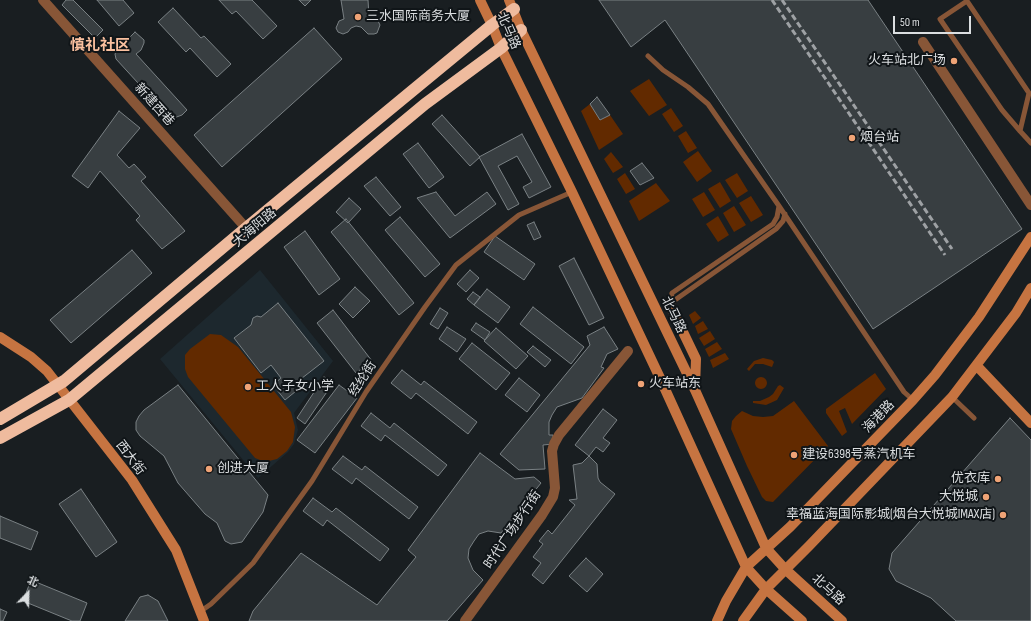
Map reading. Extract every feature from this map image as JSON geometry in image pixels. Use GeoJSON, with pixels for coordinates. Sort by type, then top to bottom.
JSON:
{"type":"FeatureCollection","features":[{"type":"Feature","properties":{"kind":"highway","name":"大海阳路"},"geometry":{"type":"LineString","coordinates":[[0,419],[58,385],[492,25],[511,5]]}},
{"type":"Feature","properties":{"kind":"highway","name":"大海阳路"},"geometry":{"type":"LineString","coordinates":[[0,438],[69,400],[425,104],[501,48],[521,30]]}},
{"type":"Feature","properties":{"kind":"main road","name":"北马路"},"geometry":{"type":"LineString","coordinates":[[480,0],[501,48],[572,192],[663,385],[746,567],[766,589],[802,621]]}},
{"type":"Feature","properties":{"kind":"main road","name":"北马路"},"geometry":{"type":"LineString","coordinates":[[511,5],[521,30],[695,390],[766,548],[785,569],[842,621]]}},
{"type":"Feature","properties":{"kind":"main road","name":"海港路"},"geometry":{"type":"LineString","coordinates":[[717,621],[726,601],[746,567],[790,527],[913,400],[979,317],[1031,237]]}},
{"type":"Feature","properties":{"kind":"main road"},"geometry":{"type":"LineString","coordinates":[[743,621],[766,589],[820,535],[952,397],[1016,313],[1031,288]]}},
{"type":"Feature","properties":{"kind":"main road"},"geometry":{"type":"LineString","coordinates":[[670,305],[696,360],[695,390]]}},
{"type":"Feature","properties":{"kind":"main road","name":"西大街"},"geometry":{"type":"LineString","coordinates":[[0,337],[31,357],[47,371],[132,480],[176,550],[202,616]]}},
{"type":"Feature","properties":{"kind":"main road"},"geometry":{"type":"LineString","coordinates":[[977,366],[1031,424]]}},
{"type":"Feature","properties":{"kind":"street","name":"新建西巷"},"geometry":{"type":"LineString","coordinates":[[44,0],[246,228]]}},
{"type":"Feature","properties":{"kind":"street"},"geometry":{"type":"LineString","coordinates":[[923,42],[1031,204]]}},
{"type":"Feature","properties":{"kind":"street","name":"时代广场步行街"},"geometry":{"type":"LineString","coordinates":[[465,621],[542,515],[552,497],[555,488],[552,451],[559,435],[628,351]]}},
{"type":"Feature","properties":{"kind":"lane"},"geometry":{"type":"LineString","coordinates":[[1020,131],[1029,93],[967,1],[940,19],[1002,110],[1020,131],[1031,143]]}},
{"type":"Feature","properties":{"kind":"lane"},"geometry":{"type":"LineString","coordinates":[[648,56],[708,104],[785,214],[904,392],[913,400]]}},
{"type":"Feature","properties":{"kind":"lane","name":"经纶街"},"geometry":{"type":"LineString","coordinates":[[202,616],[211,604],[253,564],[312,481],[366,392],[425,306],[456,265],[519,215],[572,192]]}},
{"type":"Feature","properties":{"kind":"lane"},"geometry":{"type":"LineString","coordinates":[[670,305],[672,293],[773,224],[778,217],[779,206]]}},
{"type":"Feature","properties":{"kind":"lane"},"geometry":{"type":"LineString","coordinates":[[670,305],[776,229],[783,221],[785,214]]}},
{"type":"Feature","properties":{"kind":"lane"},"geometry":{"type":"LineString","coordinates":[[952,397],[974,418]]}},
{"type":"Feature","properties":{"kind":"shaded area"},"geometry":{"type":"Polygon","coordinates":[[[649,79],[667,105],[649,116],[630,91],[649,79]]]}},
{"type":"Feature","properties":{"kind":"shaded area"},"geometry":{"type":"Polygon","coordinates":[[[590,104],[600,120],[610,115],[623,134],[599,150],[581,111],[590,104]]]}},
{"type":"Feature","properties":{"kind":"shaded area"},"geometry":{"type":"Polygon","coordinates":[[[671,108],[683,126],[674,132],[662,114],[671,108]]]}},
{"type":"Feature","properties":{"kind":"shaded area"},"geometry":{"type":"Polygon","coordinates":[[[686,131],[697,148],[688,153],[678,136],[686,131]]]}},
{"type":"Feature","properties":{"kind":"shaded area"},"geometry":{"type":"Polygon","coordinates":[[[698,151],[712,171],[697,182],[683,162],[698,151]]]}},
{"type":"Feature","properties":{"kind":"shaded area"},"geometry":{"type":"Polygon","coordinates":[[[611,152],[623,167],[613,173],[604,159],[611,152]]]}},
{"type":"Feature","properties":{"kind":"shaded area"},"geometry":{"type":"Polygon","coordinates":[[[625,173],[635,189],[626,194],[617,179],[625,173]]]}},
{"type":"Feature","properties":{"kind":"shaded area"},"geometry":{"type":"Polygon","coordinates":[[[737,173],[748,191],[737,198],[725,180],[737,173]]]}},
{"type":"Feature","properties":{"kind":"shaded area"},"geometry":{"type":"Polygon","coordinates":[[[720,182],[731,201],[720,208],[708,189],[720,182]]]}},
{"type":"Feature","properties":{"kind":"shaded area"},"geometry":{"type":"Polygon","coordinates":[[[656,183],[670,201],[639,221],[629,201],[656,183]]]}},
{"type":"Feature","properties":{"kind":"shaded area"},"geometry":{"type":"Polygon","coordinates":[[[704,192],[715,210],[703,217],[692,199],[704,192]]]}},
{"type":"Feature","properties":{"kind":"shaded area"},"geometry":{"type":"Polygon","coordinates":[[[751,196],[763,215],[751,222],[739,203],[751,196]]]}},
{"type":"Feature","properties":{"kind":"shaded area"},"geometry":{"type":"Polygon","coordinates":[[[734,206],[746,225],[734,232],[723,213],[734,206]]]}},
{"type":"Feature","properties":{"kind":"shaded area"},"geometry":{"type":"Polygon","coordinates":[[[718,216],[729,235],[718,242],[706,224],[718,216]]]}},
{"type":"Feature","properties":{"kind":"shaded area","name":"工人子女小学"},"geometry":{"type":"Polygon","coordinates":[[[260,270],[333,361],[294,413],[298,430],[294,444],[288,452],[258,478],[160,359],[260,270]]]}},
{"type":"Feature","properties":{"kind":"shaded area"},"geometry":{"type":"Polygon","coordinates":[[[695,311],[701,318],[693,324],[689,315],[695,311]]]}},
{"type":"Feature","properties":{"kind":"shaded area"},"geometry":{"type":"Polygon","coordinates":[[[703,321],[708,329],[698,334],[695,326],[703,321]]]}},
{"type":"Feature","properties":{"kind":"shaded area"},"geometry":{"type":"Polygon","coordinates":[[[710,331],[715,339],[704,346],[699,338],[710,331]]]}},
{"type":"Feature","properties":{"kind":"shaded area"},"geometry":{"type":"Polygon","coordinates":[[[210,334],[221,335],[238,347],[291,412],[295,427],[293,442],[287,451],[277,459],[265,462],[255,458],[188,377],[185,369],[185,355],[190,349],[210,334]]]}},
{"type":"Feature","properties":{"kind":"shaded area"},"geometry":{"type":"Polygon","coordinates":[[[717,342],[722,349],[709,357],[705,349],[717,342]]]}},
{"type":"Feature","properties":{"kind":"shaded area"},"geometry":{"type":"Polygon","coordinates":[[[725,353],[729,359],[713,368],[710,360],[725,353]]]}},
{"type":"Feature","properties":{"kind":"shaded area"},"geometry":{"type":"Polygon","coordinates":[[[763,358],[774,362],[772,367],[763,364],[755,364],[749,371],[747,369],[754,361],[763,358]]]}},
{"type":"Feature","properties":{"kind":"shaded area"},"geometry":{"type":"Polygon","coordinates":[[[875,373],[886,389],[852,424],[845,408],[839,411],[847,432],[842,436],[826,413],[826,409],[875,373]]]}},
{"type":"Feature","properties":{"kind":"shaded area"},"geometry":{"type":"Polygon","coordinates":[[[759,377],[763,377],[767,383],[763,389],[759,389],[755,385],[755,381],[759,377]]]}},
{"type":"Feature","properties":{"kind":"shaded area"},"geometry":{"type":"Polygon","coordinates":[[[780,385],[784,388],[777,400],[766,405],[753,403],[753,401],[760,401],[769,397],[780,385]]]}},
{"type":"Feature","properties":{"kind":"shaded area"},"geometry":{"type":"Polygon","coordinates":[[[794,401],[828,446],[773,502],[766,501],[762,497],[731,429],[732,421],[742,411],[753,416],[773,416],[794,401]]]}},
{"type":"Feature","properties":{"kind":"building"},"geometry":{"type":"Polygon","coordinates":[[[66,0],[73,0],[103,30],[95,38],[62,5],[66,0]]]}},
{"type":"Feature","properties":{"kind":"building"},"geometry":{"type":"Polygon","coordinates":[[[97,0],[123,0],[134,13],[119,26],[97,0]]]}},
{"type":"Feature","properties":{"kind":"building"},"geometry":{"type":"Polygon","coordinates":[[[219,0],[252,0],[277,26],[263,39],[236,11],[232,14],[219,0]]]}},
{"type":"Feature","properties":{"kind":"building"},"geometry":{"type":"Polygon","coordinates":[[[299,0],[311,0],[305,6],[299,0]]]}},
{"type":"Feature","properties":{"kind":"building","name":"三水国际商务大厦"},"geometry":{"type":"Polygon","coordinates":[[[341,0],[368,0],[369,16],[377,19],[380,25],[377,33],[368,34],[361,27],[356,26],[343,34],[338,32],[336,28],[339,21],[344,19],[341,0]]]}},
{"type":"Feature","properties":{"kind":"building","name":"烟台站"},"geometry":{"type":"Polygon","coordinates":[[[599,0],[868,0],[1022,229],[873,329],[665,20],[631,47],[599,0]]]}},
{"type":"Feature","properties":{"kind":"building"},"geometry":{"type":"Polygon","coordinates":[[[173,8],[201,38],[204,36],[231,64],[217,77],[190,48],[186,52],[158,22],[173,8]]]}},
{"type":"Feature","properties":{"kind":"building"},"geometry":{"type":"Polygon","coordinates":[[[314,28],[342,59],[222,167],[194,135],[314,28]]]}},
{"type":"Feature","properties":{"kind":"building"},"geometry":{"type":"Polygon","coordinates":[[[135,32],[144,40],[141,50],[136,54],[187,110],[182,115],[171,119],[116,59],[115,54],[117,50],[135,32]]]}},
{"type":"Feature","properties":{"kind":"building"},"geometry":{"type":"Polygon","coordinates":[[[597,97],[610,115],[600,120],[590,104],[597,97]]]}},
{"type":"Feature","properties":{"kind":"building"},"geometry":{"type":"Polygon","coordinates":[[[119,111],[140,128],[117,155],[129,168],[134,164],[146,177],[141,181],[185,231],[162,249],[136,220],[140,216],[100,171],[88,188],[72,176],[119,111]]]}},
{"type":"Feature","properties":{"kind":"building"},"geometry":{"type":"Polygon","coordinates":[[[442,115],[480,157],[470,166],[432,124],[442,115]]]}},
{"type":"Feature","properties":{"kind":"building"},"geometry":{"type":"Polygon","coordinates":[[[522,134],[551,187],[529,198],[523,187],[532,182],[517,156],[498,166],[519,204],[508,210],[479,157],[522,134]]]}},
{"type":"Feature","properties":{"kind":"building"},"geometry":{"type":"Polygon","coordinates":[[[418,143],[444,177],[429,188],[403,154],[418,143]]]}},
{"type":"Feature","properties":{"kind":"building"},"geometry":{"type":"Polygon","coordinates":[[[642,163],[654,178],[640,185],[630,171],[642,163]]]}},
{"type":"Feature","properties":{"kind":"building"},"geometry":{"type":"Polygon","coordinates":[[[376,177],[401,207],[390,216],[364,186],[376,177]]]}},
{"type":"Feature","properties":{"kind":"building"},"geometry":{"type":"Polygon","coordinates":[[[436,192],[455,216],[487,192],[496,204],[450,238],[417,198],[436,192]]]}},
{"type":"Feature","properties":{"kind":"building"},"geometry":{"type":"Polygon","coordinates":[[[349,198],[361,209],[348,223],[336,212],[349,198]]]}},
{"type":"Feature","properties":{"kind":"building"},"geometry":{"type":"Polygon","coordinates":[[[400,217],[440,264],[425,277],[385,230],[400,217]]]}},
{"type":"Feature","properties":{"kind":"building"},"geometry":{"type":"Polygon","coordinates":[[[346,219],[414,303],[399,315],[331,232],[346,219]]]}},
{"type":"Feature","properties":{"kind":"building"},"geometry":{"type":"Polygon","coordinates":[[[534,222],[541,237],[534,240],[527,225],[534,222]]]}},
{"type":"Feature","properties":{"kind":"building"},"geometry":{"type":"Polygon","coordinates":[[[305,231],[340,279],[319,295],[284,247],[305,231]]]}},
{"type":"Feature","properties":{"kind":"building"},"geometry":{"type":"Polygon","coordinates":[[[495,236],[535,264],[524,280],[484,252],[495,236]]]}},
{"type":"Feature","properties":{"kind":"building"},"geometry":{"type":"Polygon","coordinates":[[[132,250],[152,273],[71,343],[50,320],[132,250]]]}},
{"type":"Feature","properties":{"kind":"building"},"geometry":{"type":"Polygon","coordinates":[[[574,258],[604,318],[589,325],[559,266],[574,258]]]}},
{"type":"Feature","properties":{"kind":"building"},"geometry":{"type":"Polygon","coordinates":[[[470,270],[479,278],[466,292],[457,284],[470,270]]]}},
{"type":"Feature","properties":{"kind":"building"},"geometry":{"type":"Polygon","coordinates":[[[355,287],[370,301],[353,318],[339,304],[355,287]]]}},
{"type":"Feature","properties":{"kind":"building"},"geometry":{"type":"Polygon","coordinates":[[[487,289],[510,307],[498,323],[474,305],[487,289]]]}},
{"type":"Feature","properties":{"kind":"building"},"geometry":{"type":"Polygon","coordinates":[[[473,292],[480,297],[474,305],[467,299],[473,292]]]}},
{"type":"Feature","properties":{"kind":"building"},"geometry":{"type":"Polygon","coordinates":[[[278,303],[324,361],[297,382],[301,387],[285,400],[273,385],[281,378],[271,365],[261,373],[234,338],[251,325],[253,318],[257,316],[261,317],[278,303]]]}},
{"type":"Feature","properties":{"kind":"building"},"geometry":{"type":"Polygon","coordinates":[[[533,307],[584,347],[571,364],[520,324],[533,307]]]}},
{"type":"Feature","properties":{"kind":"building"},"geometry":{"type":"Polygon","coordinates":[[[440,308],[448,313],[438,329],[430,324],[440,308]]]}},
{"type":"Feature","properties":{"kind":"building"},"geometry":{"type":"Polygon","coordinates":[[[333,310],[372,361],[356,373],[317,323],[333,310]]]}},
{"type":"Feature","properties":{"kind":"building"},"geometry":{"type":"Polygon","coordinates":[[[476,323],[490,332],[485,340],[471,330],[476,323]]]}},
{"type":"Feature","properties":{"kind":"building"},"geometry":{"type":"Polygon","coordinates":[[[447,327],[466,339],[457,352],[439,339],[447,327]]]}},
{"type":"Feature","properties":{"kind":"building"},"geometry":{"type":"Polygon","coordinates":[[[604,327],[618,349],[607,354],[601,367],[604,368],[582,398],[557,407],[552,415],[549,422],[549,435],[553,435],[553,444],[543,445],[545,469],[519,470],[500,454],[590,345],[587,336],[604,327]]]}},
{"type":"Feature","properties":{"kind":"building"},"geometry":{"type":"Polygon","coordinates":[[[496,328],[528,356],[516,369],[484,341],[496,328]]]}},
{"type":"Feature","properties":{"kind":"building"},"geometry":{"type":"Polygon","coordinates":[[[472,343],[510,373],[496,390],[459,359],[472,343]]]}},
{"type":"Feature","properties":{"kind":"building"},"geometry":{"type":"Polygon","coordinates":[[[533,346],[551,360],[545,367],[527,352],[533,346]]]}},
{"type":"Feature","properties":{"kind":"building"},"geometry":{"type":"Polygon","coordinates":[[[402,370],[421,385],[424,381],[477,422],[468,434],[416,393],[411,399],[391,383],[402,370]]]}},
{"type":"Feature","properties":{"kind":"building"},"geometry":{"type":"Polygon","coordinates":[[[324,377],[333,383],[305,424],[297,418],[324,377]]]}},
{"type":"Feature","properties":{"kind":"building"},"geometry":{"type":"Polygon","coordinates":[[[519,378],[540,395],[527,412],[505,395],[519,378]]]}},
{"type":"Feature","properties":{"kind":"building","name":"创进大厦"},"geometry":{"type":"Polygon","coordinates":[[[178,385],[268,495],[263,512],[242,542],[231,544],[225,541],[217,523],[205,514],[178,483],[164,456],[140,436],[136,430],[136,422],[144,410],[178,385]]]}},
{"type":"Feature","properties":{"kind":"building"},"geometry":{"type":"Polygon","coordinates":[[[339,385],[357,398],[315,453],[297,440],[339,385]]]}},
{"type":"Feature","properties":{"kind":"building"},"geometry":{"type":"Polygon","coordinates":[[[603,409],[617,420],[603,438],[610,443],[603,452],[596,447],[589,456],[575,445],[603,409]]]}},
{"type":"Feature","properties":{"kind":"building"},"geometry":{"type":"Polygon","coordinates":[[[371,413],[390,428],[394,423],[447,465],[438,476],[385,435],[381,441],[361,426],[371,413]]]}},
{"type":"Feature","properties":{"kind":"building","name":"大悦城"},"geometry":{"type":"Polygon","coordinates":[[[1010,418],[1031,440],[1031,621],[956,621],[931,598],[896,581],[889,569],[892,553],[1010,418]]]}},
{"type":"Feature","properties":{"kind":"building"},"geometry":{"type":"Polygon","coordinates":[[[480,453],[515,479],[534,477],[541,483],[501,533],[488,531],[479,534],[474,541],[469,549],[468,558],[473,570],[483,580],[447,621],[249,621],[253,611],[301,553],[377,605],[416,557],[408,550],[480,453]]]}},
{"type":"Feature","properties":{"kind":"building"},"geometry":{"type":"Polygon","coordinates":[[[343,456],[362,470],[365,466],[418,507],[409,519],[356,478],[352,484],[332,469],[343,456]]]}},
{"type":"Feature","properties":{"kind":"building"},"geometry":{"type":"Polygon","coordinates":[[[589,456],[597,464],[598,478],[600,482],[615,494],[543,584],[532,575],[541,563],[533,557],[543,544],[539,541],[548,530],[552,534],[575,505],[569,500],[577,499],[573,465],[582,463],[589,456]]]}},
{"type":"Feature","properties":{"kind":"building"},"geometry":{"type":"Polygon","coordinates":[[[81,489],[117,542],[96,557],[59,504],[81,489]]]}},
{"type":"Feature","properties":{"kind":"building"},"geometry":{"type":"Polygon","coordinates":[[[313,498],[332,512],[336,508],[389,549],[380,561],[327,520],[323,526],[303,511],[313,498]]]}},
{"type":"Feature","properties":{"kind":"building"},"geometry":{"type":"Polygon","coordinates":[[[0,516],[38,532],[31,550],[0,538],[0,516]]]}},
{"type":"Feature","properties":{"kind":"building"},"geometry":{"type":"Polygon","coordinates":[[[586,558],[603,574],[587,592],[569,576],[586,558]]]}},
{"type":"Feature","properties":{"kind":"building"},"geometry":{"type":"Polygon","coordinates":[[[31,580],[87,603],[80,621],[72,621],[23,601],[31,580]]]}},
{"type":"Feature","properties":{"kind":"building"},"geometry":{"type":"Polygon","coordinates":[[[148,595],[158,601],[168,621],[125,621],[140,597],[148,595]]]}},
{"type":"Feature","properties":{"kind":"building"},"geometry":{"type":"Polygon","coordinates":[[[0,609],[7,612],[3,621],[0,621],[0,609]]]}},
{"type":"Feature","properties":{"kind":"railway"},"geometry":{"type":"LineString","coordinates":[[772,0],[945,255]]}},
{"type":"Feature","properties":{"kind":"railway"},"geometry":{"type":"LineString","coordinates":[[782,0],[952,249]]}},
{"type":"Feature","properties":{"kind":"place","name":"三水国际商务大厦"},"geometry":{"type":"Point","coordinates":[358,17]}},
{"type":"Feature","properties":{"kind":"place","name":"火车站北广场"},"geometry":{"type":"Point","coordinates":[954,61]}},
{"type":"Feature","properties":{"kind":"place","name":"烟台站"},"geometry":{"type":"Point","coordinates":[852,138]}},
{"type":"Feature","properties":{"kind":"place","name":"火车站东"},"geometry":{"type":"Point","coordinates":[641,384]}},
{"type":"Feature","properties":{"kind":"place","name":"工人子女小学"},"geometry":{"type":"Point","coordinates":[248,387]}},
{"type":"Feature","properties":{"kind":"place","name":"建设6398号蒸汽机车"},"geometry":{"type":"Point","coordinates":[794,455]}},
{"type":"Feature","properties":{"kind":"place","name":"创进大厦"},"geometry":{"type":"Point","coordinates":[209,469]}},
{"type":"Feature","properties":{"kind":"place","name":"优衣库"},"geometry":{"type":"Point","coordinates":[998,479]}},
{"type":"Feature","properties":{"kind":"place","name":"大悦城"},"geometry":{"type":"Point","coordinates":[986,497]}},
{"type":"Feature","properties":{"kind":"place","name":"幸福蓝海国际影城(烟台大悦城IMAX店)"},"geometry":{"type":"Point","coordinates":[1003,515]}},
{"type":"Feature","properties":{"kind":"district","name":"慎礼社区"},"geometry":{"type":"Point","coordinates":[100,46]}}]}
